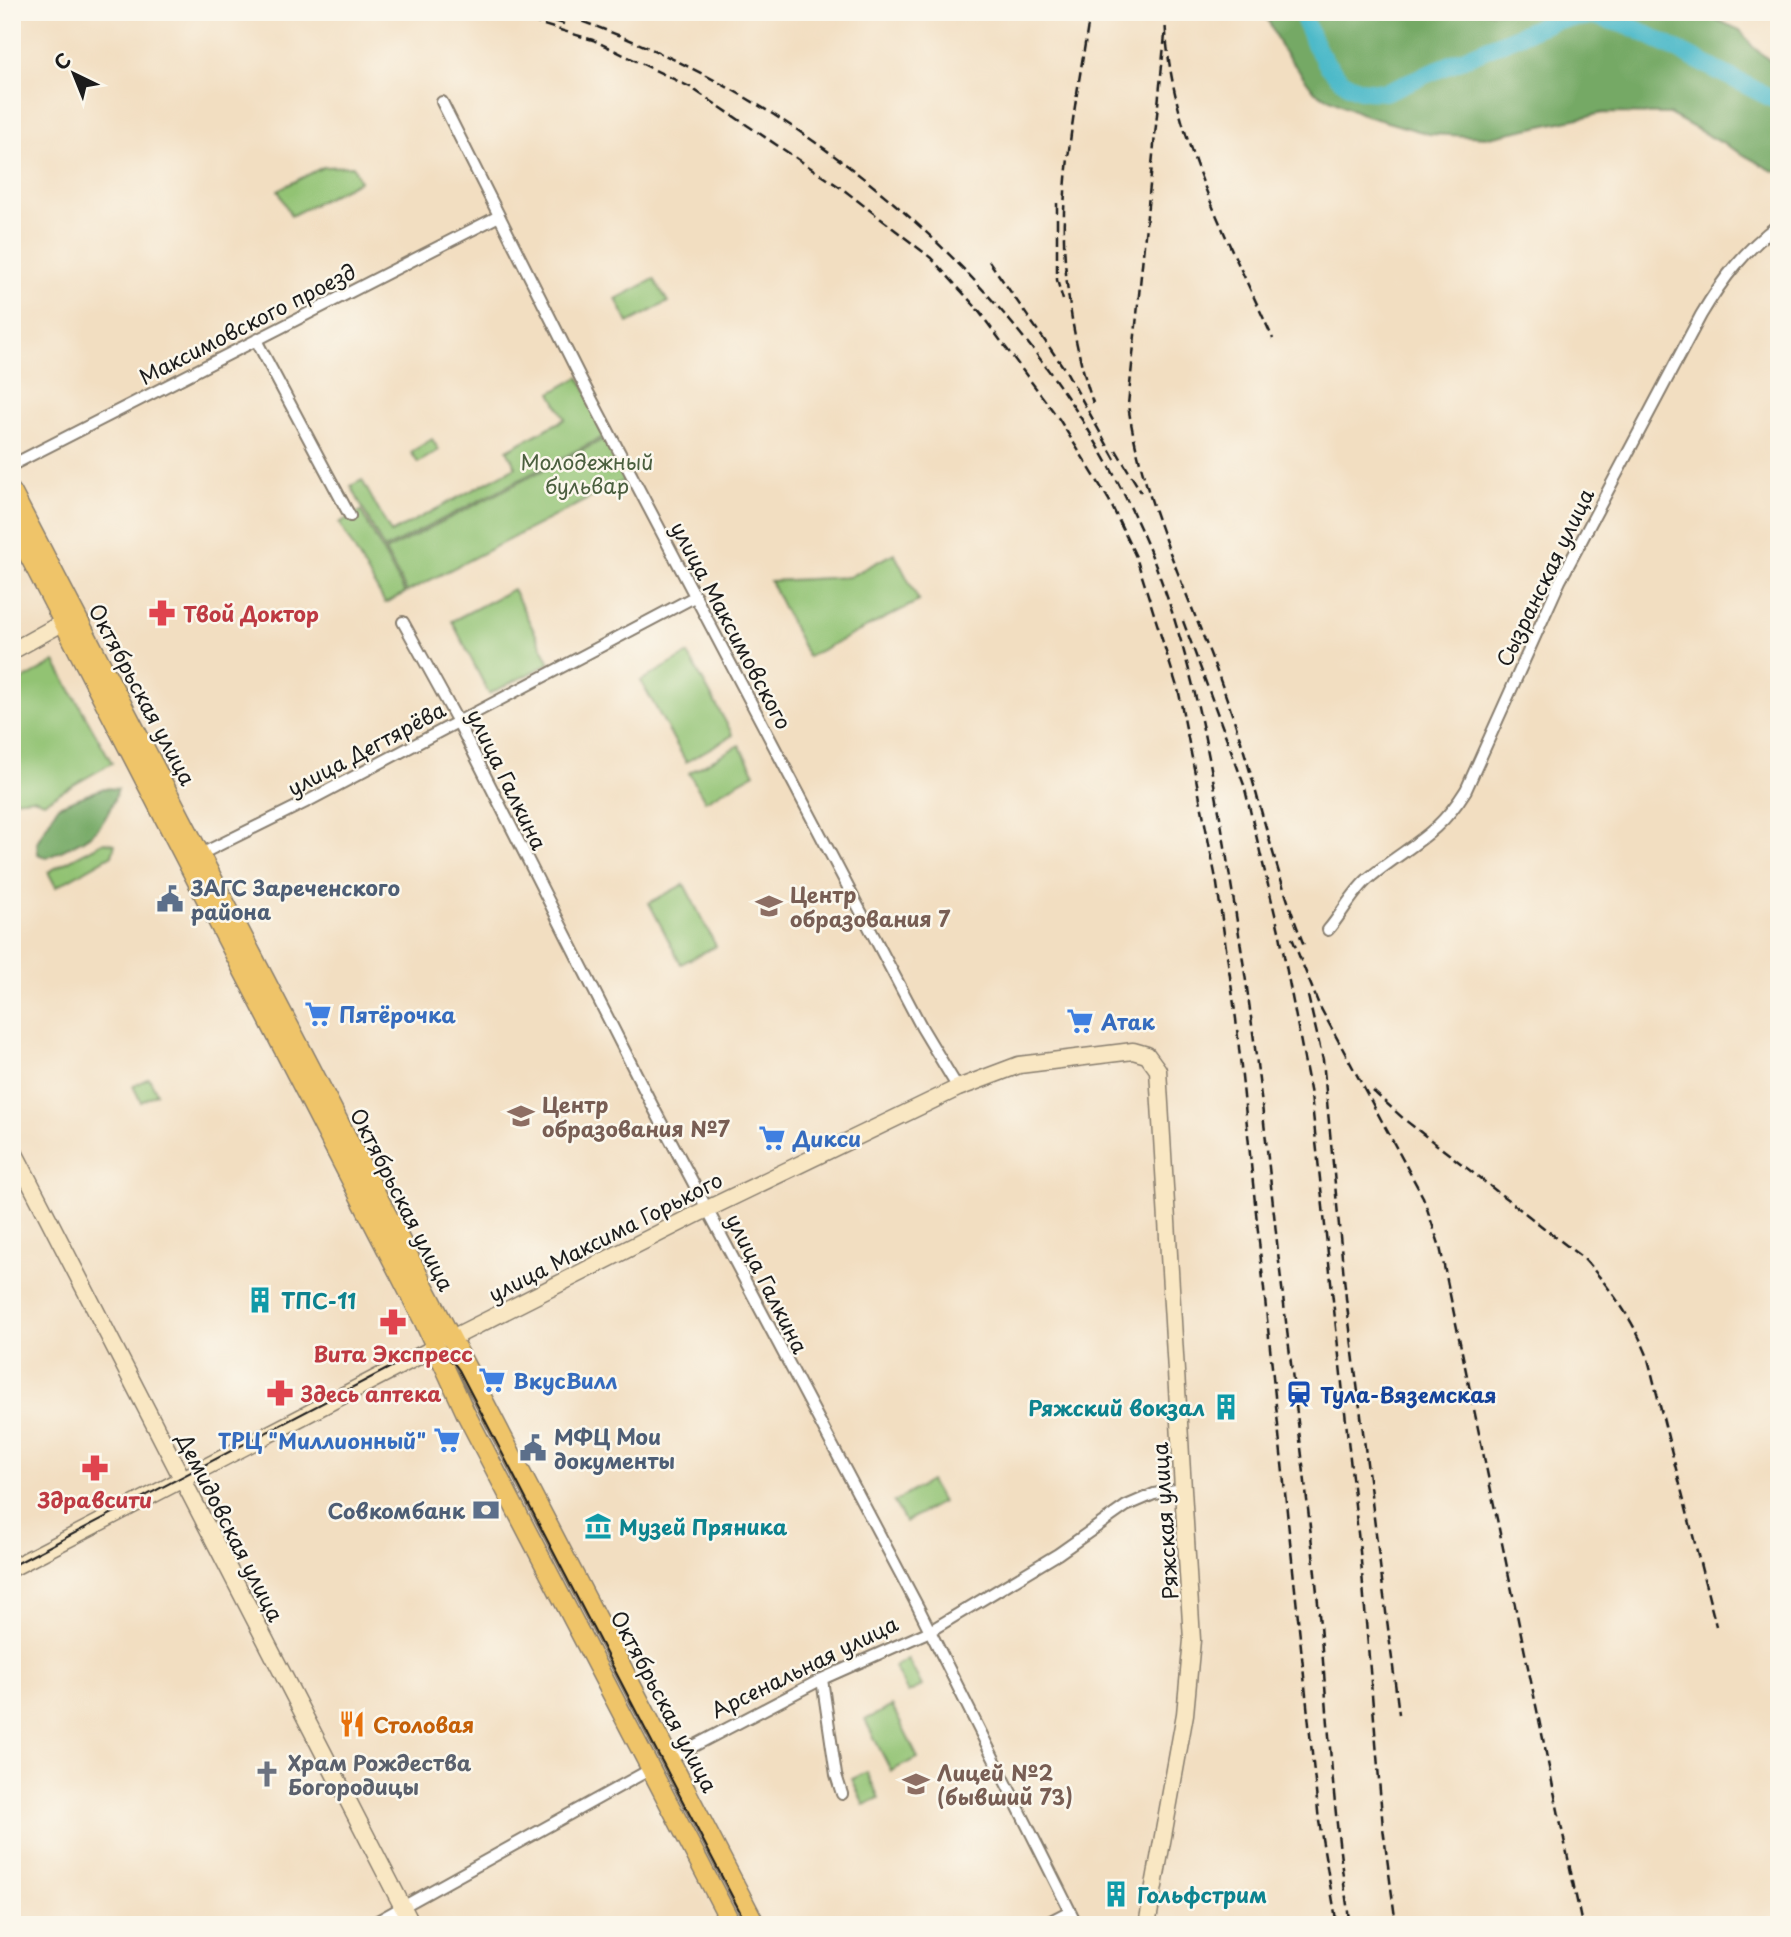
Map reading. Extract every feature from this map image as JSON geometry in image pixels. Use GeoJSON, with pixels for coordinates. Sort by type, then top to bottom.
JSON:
{"type":"FeatureCollection","features":[{"type":"Feature","properties":{"kind":"main road","name":"Октябрьская улица"},"geometry":{"type":"LineString","coordinates":[[12,492],[70,618],[443,1343],[756,1925]]}},
{"type":"Feature","properties":{"kind":"main road","name":"Октябрьская улица"},"geometry":{"type":"LineString","coordinates":[[12,523],[70,618]]}},
{"type":"Feature","properties":{"kind":"main road","name":"Октябрьская улица"},"geometry":{"type":"LineString","coordinates":[[82,641],[201,854],[443,1343],[466,1414],[732,1925]]}},
{"type":"Feature","properties":{"kind":"main road","name":"Арсенальная улица"},"geometry":{"type":"LineString","coordinates":[[651,1769],[669,1759]]}},
{"type":"Feature","properties":{"kind":"street","name":"улица Максимовского"},"geometry":{"type":"LineString","coordinates":[[442,102],[916,1017],[958,1088]]}},
{"type":"Feature","properties":{"kind":"street","name":"Максимовского проезд"},"geometry":{"type":"LineString","coordinates":[[12,465],[499,216]]}},
{"type":"Feature","properties":{"kind":"street","name":"Сызранская улица"},"geometry":{"type":"LineString","coordinates":[[1328,930],[1370,876],[1430,835],[1451,815],[1466,790],[1560,582],[1701,315],[1723,277],[1752,245],[1779,224]]}},
{"type":"Feature","properties":{"kind":"street"},"geometry":{"type":"LineString","coordinates":[[256,340],[350,516]]}},
{"type":"Feature","properties":{"kind":"street","name":"улица Дегтярёва"},"geometry":{"type":"LineString","coordinates":[[201,854],[696,596]]}},
{"type":"Feature","properties":{"kind":"street"},"geometry":{"type":"LineString","coordinates":[[12,651],[70,618]]}},
{"type":"Feature","properties":{"kind":"street","name":"улица Галкина"},"geometry":{"type":"LineString","coordinates":[[403,622],[458,722],[526,861],[930,1631],[1077,1925]]}},
{"type":"Feature","properties":{"kind":"street","name":"улица Максима Горького"},"geometry":{"type":"LineString","coordinates":[[12,1568],[443,1343],[958,1088],[1019,1065],[1133,1051],[1147,1055],[1158,1070]]}},
{"type":"Feature","properties":{"kind":"street","name":"Ряжская улица"},"geometry":{"type":"LineString","coordinates":[[1147,1925],[1191,1666],[1190,1584],[1158,1070]]}},
{"type":"Feature","properties":{"kind":"street","name":"Демидовская улица"},"geometry":{"type":"LineString","coordinates":[[12,1148],[412,1925]]}},
{"type":"Feature","properties":{"kind":"street","name":"Арсенальная улица"},"geometry":{"type":"LineString","coordinates":[[669,1759],[822,1679],[930,1631],[992,1595],[1126,1506],[1154,1494],[1182,1489]]}},
{"type":"Feature","properties":{"kind":"street"},"geometry":{"type":"LineString","coordinates":[[822,1679],[836,1775],[842,1794]]}},
{"type":"Feature","properties":{"kind":"street","name":"Арсенальная улица"},"geometry":{"type":"LineString","coordinates":[[370,1925],[651,1769]]}},
{"type":"Feature","properties":{"kind":"street"},"geometry":{"type":"LineString","coordinates":[[1043,1925],[1070,1911]]}},
{"type":"Feature","properties":{"kind":"green space"},"geometry":{"type":"Polygon","coordinates":[[[1264,12],[1699,12],[1740,30],[1753,47],[1779,68],[1779,170],[1773,171],[1669,114],[1603,113],[1489,137],[1429,134],[1366,116],[1315,92],[1280,46],[1264,12]]]}},
{"type":"Feature","properties":{"kind":"green space"},"geometry":{"type":"Polygon","coordinates":[[[353,166],[360,181],[291,216],[278,190],[323,167],[353,166]]]}},
{"type":"Feature","properties":{"kind":"green space"},"geometry":{"type":"Polygon","coordinates":[[[654,279],[668,302],[628,323],[616,299],[654,279]]]}},
{"type":"Feature","properties":{"kind":"green space"},"geometry":{"type":"Polygon","coordinates":[[[579,377],[609,434],[384,549],[351,486],[362,480],[391,533],[516,467],[507,450],[565,419],[551,393],[579,377]]]}},
{"type":"Feature","properties":{"kind":"green space","name":"Молодежный бульвар"},"geometry":{"type":"Polygon","coordinates":[[[610,436],[631,477],[407,592],[385,551],[610,436]]]}},
{"type":"Feature","properties":{"kind":"green space"},"geometry":{"type":"Polygon","coordinates":[[[432,439],[439,450],[418,463],[411,452],[432,439]]]}},
{"type":"Feature","properties":{"kind":"green space"},"geometry":{"type":"Polygon","coordinates":[[[361,511],[405,593],[385,603],[339,523],[361,511]]]}},
{"type":"Feature","properties":{"kind":"green space"},"geometry":{"type":"Polygon","coordinates":[[[894,553],[919,601],[808,657],[770,581],[849,577],[894,553]]]}},
{"type":"Feature","properties":{"kind":"green space"},"geometry":{"type":"Polygon","coordinates":[[[513,589],[550,663],[489,694],[452,621],[513,589]]]}},
{"type":"Feature","properties":{"kind":"green space"},"geometry":{"type":"Polygon","coordinates":[[[688,654],[733,735],[686,762],[641,681],[688,654]]]}},
{"type":"Feature","properties":{"kind":"green space"},"geometry":{"type":"Polygon","coordinates":[[[55,662],[112,763],[44,802],[33,798],[12,800],[12,686],[55,662]]]}},
{"type":"Feature","properties":{"kind":"green space"},"geometry":{"type":"Polygon","coordinates":[[[739,745],[755,773],[705,801],[689,773],[739,745]]]}},
{"type":"Feature","properties":{"kind":"green space"},"geometry":{"type":"Polygon","coordinates":[[[104,788],[118,789],[106,817],[92,834],[47,858],[38,854],[37,842],[58,806],[104,788]]]}},
{"type":"Feature","properties":{"kind":"green space"},"geometry":{"type":"Polygon","coordinates":[[[104,842],[115,844],[112,855],[56,887],[48,872],[104,842]]]}},
{"type":"Feature","properties":{"kind":"green space"},"geometry":{"type":"Polygon","coordinates":[[[684,884],[716,946],[681,964],[649,903],[684,884]]]}},
{"type":"Feature","properties":{"kind":"green space"},"geometry":{"type":"Polygon","coordinates":[[[149,1078],[157,1093],[141,1102],[133,1086],[149,1078]]]}},
{"type":"Feature","properties":{"kind":"green space"},"geometry":{"type":"Polygon","coordinates":[[[930,1481],[942,1502],[905,1522],[894,1502],[930,1481]]]}},
{"type":"Feature","properties":{"kind":"green space"},"geometry":{"type":"Polygon","coordinates":[[[908,1659],[922,1686],[908,1693],[894,1667],[908,1659]]]}},
{"type":"Feature","properties":{"kind":"green space"},"geometry":{"type":"Polygon","coordinates":[[[892,1706],[918,1758],[891,1771],[865,1720],[892,1706]]]}},
{"type":"Feature","properties":{"kind":"green space"},"geometry":{"type":"Polygon","coordinates":[[[867,1772],[879,1798],[864,1805],[852,1779],[867,1772]]]}},
{"type":"Feature","properties":{"kind":"waterway"},"geometry":{"type":"LineString","coordinates":[[1302,12],[1310,34],[1329,67],[1347,84],[1360,90],[1385,92],[1555,20],[1594,16],[1630,26],[1779,102]]}},
{"type":"Feature","properties":{"kind":"tram line"},"geometry":{"type":"LineString","coordinates":[[12,1566],[412,1356],[438,1354],[450,1360],[459,1370],[747,1925]]}},
{"type":"Feature","properties":{"kind":"railway"},"geometry":{"type":"LineString","coordinates":[[501,12],[593,40],[690,87],[844,190],[931,258],[984,316]]}},
{"type":"Feature","properties":{"kind":"railway"},"geometry":{"type":"LineString","coordinates":[[526,12],[564,24]]}},
{"type":"Feature","properties":{"kind":"railway"},"geometry":{"type":"LineString","coordinates":[[554,12],[649,48],[741,95],[828,152],[909,217],[983,290],[1048,370],[1104,457],[1149,549],[1181,641],[1204,736],[1223,832],[1244,971],[1309,1520],[1335,1805],[1350,1925]]}},
{"type":"Feature","properties":{"kind":"railway"},"geometry":{"type":"LineString","coordinates":[[1090,12],[1069,147],[1064,245],[1073,326],[1093,403]]}},
{"type":"Feature","properties":{"kind":"railway"},"geometry":{"type":"LineString","coordinates":[[1165,12],[1168,56],[1188,140],[1219,221],[1273,339]]}},
{"type":"Feature","properties":{"kind":"railway"},"geometry":{"type":"LineString","coordinates":[[1165,35],[1128,405],[1146,484],[1231,711],[1284,889],[1305,948]]}},
{"type":"Feature","properties":{"kind":"railway"},"geometry":{"type":"LineString","coordinates":[[1057,203],[1057,280],[1063,300]]}},
{"type":"Feature","properties":{"kind":"railway"},"geometry":{"type":"LineString","coordinates":[[989,261],[1066,371],[1116,461]]}},
{"type":"Feature","properties":{"kind":"railway"},"geometry":{"type":"LineString","coordinates":[[977,309],[1059,419],[1109,500],[1136,557],[1179,693],[1217,884],[1236,1019],[1319,1821],[1337,1925]]}},
{"type":"Feature","properties":{"kind":"railway"},"geometry":{"type":"LineString","coordinates":[[1116,450],[1141,492]]}},
{"type":"Feature","properties":{"kind":"railway"},"geometry":{"type":"LineString","coordinates":[[1183,621],[1244,785],[1280,935],[1311,1095],[1361,1561],[1383,1828],[1396,1925]]}},
{"type":"Feature","properties":{"kind":"railway"},"geometry":{"type":"LineString","coordinates":[[1292,938],[1319,1005],[1423,1197],[1440,1247],[1582,1925]]}},
{"type":"Feature","properties":{"kind":"railway"},"geometry":{"type":"LineString","coordinates":[[1308,996],[1323,1060],[1346,1298],[1399,1714]]}},
{"type":"Feature","properties":{"kind":"railway"},"geometry":{"type":"LineString","coordinates":[[1373,1091],[1405,1120],[1584,1259],[1620,1304],[1647,1355],[1716,1626]]}},
{"type":"Feature","properties":{"kind":"place","name":"Твой Доктор"},"geometry":{"type":"Point","coordinates":[162,613]}},
{"type":"Feature","properties":{"kind":"place","name":"ЗАГС Зареченского района"},"geometry":{"type":"Point","coordinates":[170,899]}},
{"type":"Feature","properties":{"kind":"place","name":"Центр образования 7"},"geometry":{"type":"Point","coordinates":[769,906]}},
{"type":"Feature","properties":{"kind":"place","name":"Пятёрочка"},"geometry":{"type":"Point","coordinates":[318,1014]}},
{"type":"Feature","properties":{"kind":"place","name":"Атак"},"geometry":{"type":"Point","coordinates":[1080,1021]}},
{"type":"Feature","properties":{"kind":"place","name":"Центр образования №7"},"geometry":{"type":"Point","coordinates":[521,1116]}},
{"type":"Feature","properties":{"kind":"place","name":"Дикси"},"geometry":{"type":"Point","coordinates":[772,1138]}},
{"type":"Feature","properties":{"kind":"place","name":"ТПС-11"},"geometry":{"type":"Point","coordinates":[260,1300]}},
{"type":"Feature","properties":{"kind":"place","name":"Вита Экспресс"},"geometry":{"type":"Point","coordinates":[393,1322]}},
{"type":"Feature","properties":{"kind":"place","name":"ВкусВилл"},"geometry":{"type":"Point","coordinates":[492,1380]}},
{"type":"Feature","properties":{"kind":"place","name":"Здесь аптека"},"geometry":{"type":"Point","coordinates":[280,1393]}},
{"type":"Feature","properties":{"kind":"place","name":"Тула-Вяземская"},"geometry":{"type":"Point","coordinates":[1299,1394]}},
{"type":"Feature","properties":{"kind":"place","name":"Ряжский вокзал"},"geometry":{"type":"Point","coordinates":[1226,1407]}},
{"type":"Feature","properties":{"kind":"place","name":"ТРЦ \"Миллионный\""},"geometry":{"type":"Point","coordinates":[447,1440]}},
{"type":"Feature","properties":{"kind":"place","name":"МФЦ Мои документы"},"geometry":{"type":"Point","coordinates":[533,1448]}},
{"type":"Feature","properties":{"kind":"place","name":"Здравсити"},"geometry":{"type":"Point","coordinates":[95,1468]}},
{"type":"Feature","properties":{"kind":"place","name":"Совкомбанк"},"geometry":{"type":"Point","coordinates":[486,1510]}},
{"type":"Feature","properties":{"kind":"place","name":"Музей Пряника"},"geometry":{"type":"Point","coordinates":[598,1526]}},
{"type":"Feature","properties":{"kind":"place","name":"Столовая"},"geometry":{"type":"Point","coordinates":[352,1724]}},
{"type":"Feature","properties":{"kind":"place","name":"Храм Рождества Богородицы"},"geometry":{"type":"Point","coordinates":[267,1774]}},
{"type":"Feature","properties":{"kind":"place","name":"Лицей №2 (бывший 73)"},"geometry":{"type":"Point","coordinates":[916,1784]}},
{"type":"Feature","properties":{"kind":"place","name":"Гольфстрим"},"geometry":{"type":"Point","coordinates":[1116,1894]}}]}
